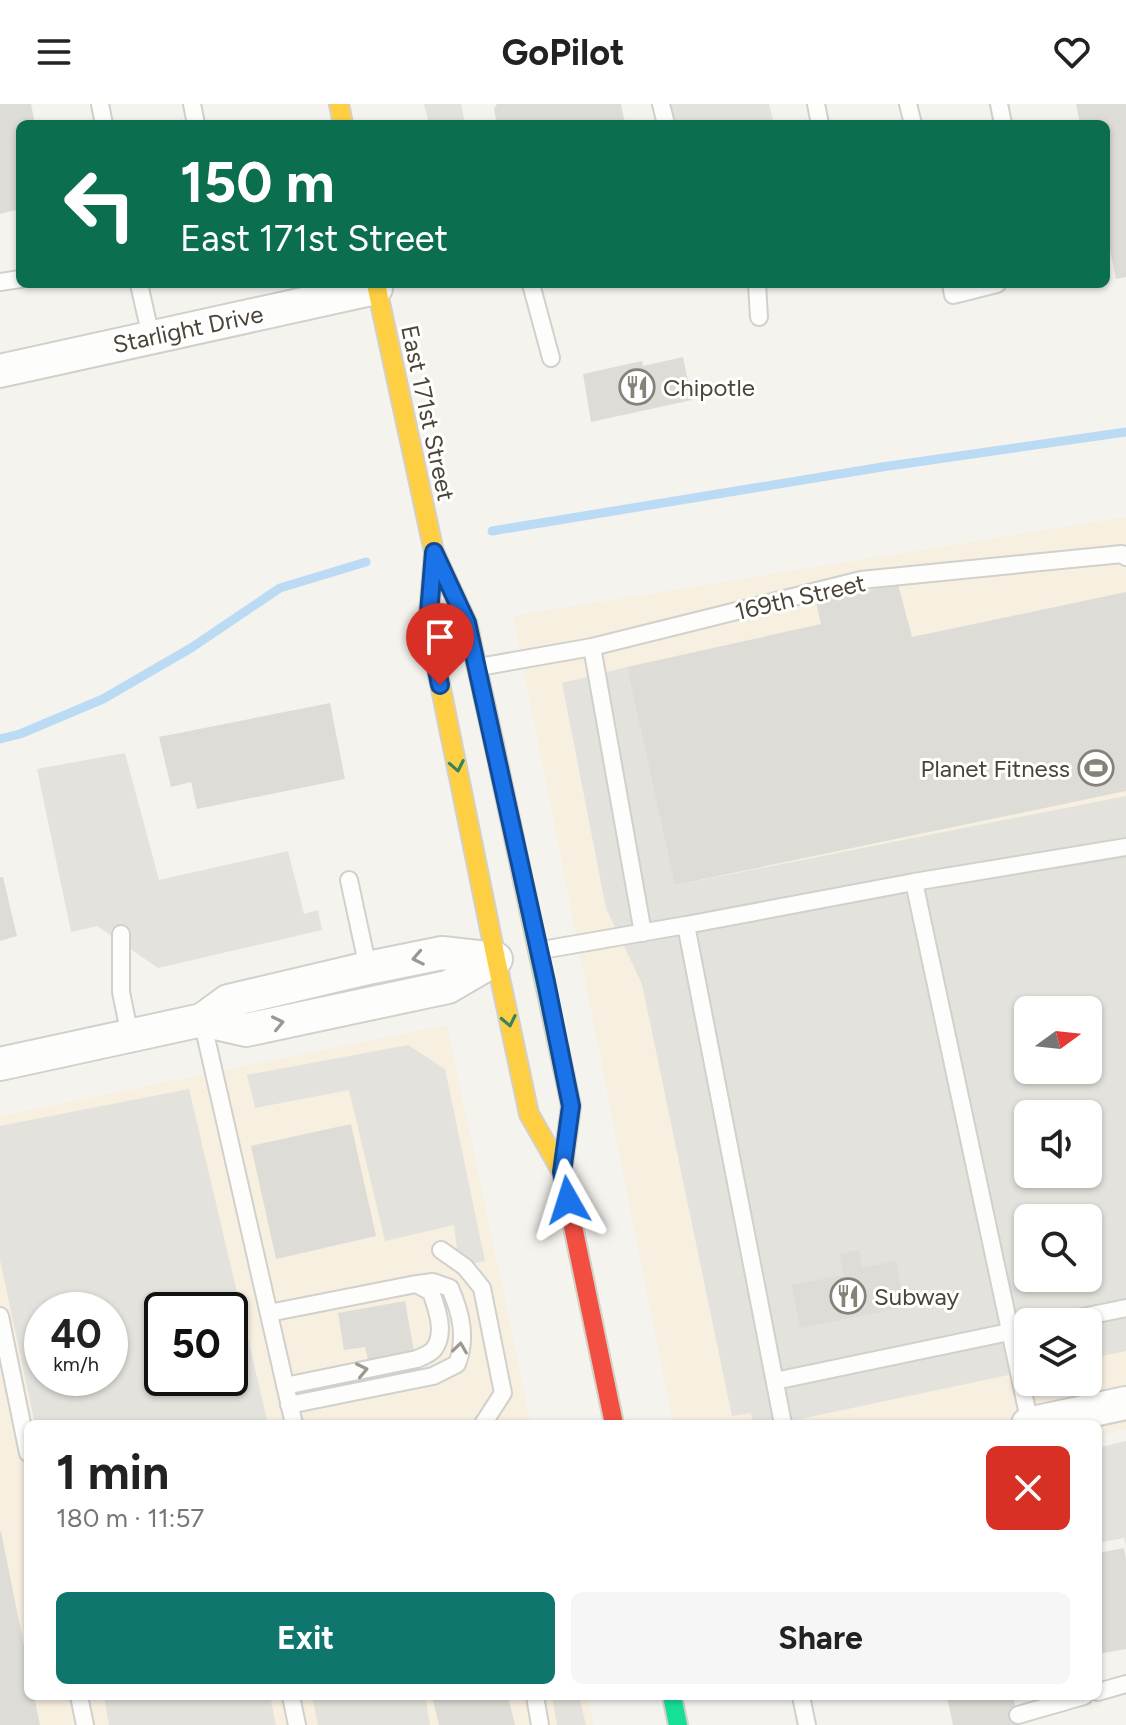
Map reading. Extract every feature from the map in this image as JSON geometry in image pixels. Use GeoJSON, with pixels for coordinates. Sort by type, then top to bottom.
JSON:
{"type":"FeatureCollection","features":[{"type":"Feature","properties":{"kind":"main road","name":"East 171st Street"},"geometry":{"type":"LineString","coordinates":[[383,288],[434,552],[467,623],[478,667],[571,1106],[562,1172]]}},
{"type":"Feature","properties":{"kind":"main road","name":"East 171st Street"},"geometry":{"type":"LineString","coordinates":[[434,552],[428,625],[496,959],[529,1114],[562,1172],[613,1420]]}},
{"type":"Feature","properties":{"kind":"main road"},"geometry":{"type":"LineString","coordinates":[[440,685],[468,742],[503,908]]}},
{"type":"Feature","properties":{"kind":"main road"},"geometry":{"type":"LineString","coordinates":[[512,929],[539,951]]}},
{"type":"Feature","properties":{"kind":"main road"},"geometry":{"type":"LineString","coordinates":[[496,959],[515,971],[520,983]]}},
{"type":"Feature","properties":{"kind":"main road"},"geometry":{"type":"LineString","coordinates":[[551,1112],[562,1172]]}},
{"type":"Feature","properties":{"kind":"main road"},"geometry":{"type":"LineString","coordinates":[[673,1700],[678,1725]]}},
{"type":"Feature","properties":{"kind":"street","name":"Starlight Drive"},"geometry":{"type":"LineString","coordinates":[[0,371],[369,288]]}},
{"type":"Feature","properties":{"kind":"street"},"geometry":{"type":"LineString","coordinates":[[0,1064],[202,1020],[228,1001],[368,968],[442,953],[496,959]]}},
{"type":"Feature","properties":{"kind":"street"},"geometry":{"type":"LineString","coordinates":[[202,1020],[246,1030],[448,987],[496,959]]}},
{"type":"Feature","properties":{"kind":"street"},"geometry":{"type":"LineString","coordinates":[[1047,1420],[1126,1403]]}},
{"type":"Feature","properties":{"kind":"lane"},"geometry":{"type":"LineString","coordinates":[[140,288],[151,337]]}},
{"type":"Feature","properties":{"kind":"lane"},"geometry":{"type":"LineString","coordinates":[[532,288],[551,358]]}},
{"type":"Feature","properties":{"kind":"lane"},"geometry":{"type":"LineString","coordinates":[[757,288],[759,317]]}},
{"type":"Feature","properties":{"kind":"lane"},"geometry":{"type":"LineString","coordinates":[[952,288],[953,295],[981,288]]}},
{"type":"Feature","properties":{"kind":"lane","name":"169th Street"},"geometry":{"type":"LineString","coordinates":[[478,667],[592,647],[861,580],[1122,554],[1126,557]]}},
{"type":"Feature","properties":{"kind":"lane"},"geometry":{"type":"LineString","coordinates":[[592,647],[643,933]]}},
{"type":"Feature","properties":{"kind":"lane"},"geometry":{"type":"LineString","coordinates":[[539,951],[914,882],[1126,847]]}},
{"type":"Feature","properties":{"kind":"lane"},"geometry":{"type":"LineString","coordinates":[[349,880],[368,968]]}},
{"type":"Feature","properties":{"kind":"lane"},"geometry":{"type":"LineString","coordinates":[[914,882],[1028,1420]]}},
{"type":"Feature","properties":{"kind":"lane"},"geometry":{"type":"LineString","coordinates":[[686,925],[782,1420]]}},
{"type":"Feature","properties":{"kind":"lane"},"geometry":{"type":"LineString","coordinates":[[121,934],[121,992],[130,1036]]}},
{"type":"Feature","properties":{"kind":"lane"},"geometry":{"type":"LineString","coordinates":[[202,1020],[293,1420]]}},
{"type":"Feature","properties":{"kind":"lane"},"geometry":{"type":"LineString","coordinates":[[441,1250],[465,1267],[482,1288],[503,1393],[486,1420]]}},
{"type":"Feature","properties":{"kind":"lane"},"geometry":{"type":"LineString","coordinates":[[269,1313],[433,1282],[450,1288],[458,1308],[463,1348],[457,1364],[433,1376],[289,1405]]}},
{"type":"Feature","properties":{"kind":"lane"},"geometry":{"type":"LineString","coordinates":[[285,1386],[417,1359],[432,1352],[440,1337],[438,1310],[431,1292],[416,1284]]}},
{"type":"Feature","properties":{"kind":"lane"},"geometry":{"type":"LineString","coordinates":[[1102,1313],[1126,1308]]}},
{"type":"Feature","properties":{"kind":"lane"},"geometry":{"type":"LineString","coordinates":[[0,1316],[24,1433]]}},
{"type":"Feature","properties":{"kind":"lane"},"geometry":{"type":"LineString","coordinates":[[775,1381],[1014,1331]]}},
{"type":"Feature","properties":{"kind":"lane"},"geometry":{"type":"LineString","coordinates":[[1102,1691],[1126,1684]]}},
{"type":"Feature","properties":{"kind":"lane"},"geometry":{"type":"LineString","coordinates":[[80,1700],[85,1725]]}},
{"type":"Feature","properties":{"kind":"lane"},"geometry":{"type":"LineString","coordinates":[[292,1700],[297,1725]]}},
{"type":"Feature","properties":{"kind":"lane"},"geometry":{"type":"LineString","coordinates":[[536,1700],[540,1725]]}},
{"type":"Feature","properties":{"kind":"lane"},"geometry":{"type":"LineString","coordinates":[[802,1700],[807,1725]]}},
{"type":"Feature","properties":{"kind":"lane"},"geometry":{"type":"LineString","coordinates":[[1018,1715],[1070,1700]]}},
{"type":"Feature","properties":{"kind":"shaded area"},"geometry":{"type":"Polygon","coordinates":[[[424,104],[461,104],[464,120],[428,120],[424,104]]]}},
{"type":"Feature","properties":{"kind":"shaded area"},"geometry":{"type":"Polygon","coordinates":[[[671,104],[769,104],[773,120],[674,120],[671,104]]]}},
{"type":"Feature","properties":{"kind":"shaded area"},"geometry":{"type":"Polygon","coordinates":[[[1126,517],[1126,1429],[1102,1435],[1102,1420],[672,1420],[513,616],[1126,517]]]}},
{"type":"Feature","properties":{"kind":"shaded area"},"geometry":{"type":"Polygon","coordinates":[[[627,667],[676,885],[1126,796],[1126,1351],[1102,1356],[1102,1308],[1014,1308],[1014,1374],[795,1420],[752,1420],[751,1413],[732,1416],[642,984],[606,908],[562,683],[627,667]]]}},
{"type":"Feature","properties":{"kind":"shaded area"},"geometry":{"type":"Polygon","coordinates":[[[125,753],[159,880],[288,851],[304,914],[318,910],[322,930],[158,968],[97,926],[71,932],[37,769],[125,753]]]}},
{"type":"Feature","properties":{"kind":"shaded area"},"geometry":{"type":"Polygon","coordinates":[[[447,1025],[530,1420],[24,1420],[24,1700],[589,1700],[594,1725],[0,1725],[0,1116],[447,1025]]]}},
{"type":"Feature","properties":{"kind":"shaded area"},"geometry":{"type":"Polygon","coordinates":[[[408,1045],[445,1069],[485,1261],[459,1266],[454,1225],[385,1241],[349,1090],[255,1108],[247,1075],[408,1045]]]}},
{"type":"Feature","properties":{"kind":"shaded area"},"geometry":{"type":"Polygon","coordinates":[[[189,1089],[237,1292],[144,1292],[144,1396],[248,1396],[248,1339],[267,1420],[34,1420],[29,1396],[128,1396],[128,1292],[24,1292],[24,1372],[0,1260],[0,1126],[189,1089]]]}},
{"type":"Feature","properties":{"kind":"shaded area"},"geometry":{"type":"Polygon","coordinates":[[[1126,1441],[1126,1545],[1124,1538],[1102,1542],[1102,1447],[1126,1441]]]}},
{"type":"Feature","properties":{"kind":"shaded area"},"geometry":{"type":"Polygon","coordinates":[[[105,1700],[271,1700],[276,1725],[109,1725],[105,1700]]]}},
{"type":"Feature","properties":{"kind":"shaded area"},"geometry":{"type":"Polygon","coordinates":[[[313,1700],[426,1700],[430,1725],[318,1725],[313,1700]]]}},
{"type":"Feature","properties":{"kind":"shaded area"},"geometry":{"type":"Polygon","coordinates":[[[553,1700],[580,1700],[586,1725],[557,1725],[553,1700]]]}},
{"type":"Feature","properties":{"kind":"building"},"geometry":{"type":"Polygon","coordinates":[[[0,104],[31,104],[34,120],[16,120],[16,210],[0,214],[0,104]]]}},
{"type":"Feature","properties":{"kind":"building"},"geometry":{"type":"Polygon","coordinates":[[[497,104],[621,104],[624,120],[496,120],[494,109],[497,104]]]}},
{"type":"Feature","properties":{"kind":"building"},"geometry":{"type":"Polygon","coordinates":[[[1076,104],[1126,104],[1126,277],[1116,279],[1110,250],[1110,120],[1079,120],[1076,104]]]}},
{"type":"Feature","properties":{"kind":"building","name":"Chipotle"},"geometry":{"type":"Polygon","coordinates":[[[683,357],[692,400],[591,422],[583,374],[642,361],[643,366],[683,357]]]}},
{"type":"Feature","properties":{"kind":"building"},"geometry":{"type":"Polygon","coordinates":[[[898,584],[912,637],[1126,592],[1126,791],[675,885],[627,667],[821,624],[816,602],[898,584]]]}},
{"type":"Feature","properties":{"kind":"building"},"geometry":{"type":"Polygon","coordinates":[[[330,703],[345,779],[197,809],[191,782],[171,787],[159,737],[330,703]]]}},
{"type":"Feature","properties":{"kind":"building"},"geometry":{"type":"Polygon","coordinates":[[[0,877],[3,877],[17,936],[0,941],[0,877]]]}},
{"type":"Feature","properties":{"kind":"building"},"geometry":{"type":"Polygon","coordinates":[[[351,1124],[376,1236],[276,1259],[251,1146],[351,1124]]]}},
{"type":"Feature","properties":{"kind":"building","name":"Subway"},"geometry":{"type":"Polygon","coordinates":[[[859,1250],[862,1268],[896,1261],[905,1307],[800,1328],[792,1285],[844,1275],[839,1254],[859,1250]]]}},
{"type":"Feature","properties":{"kind":"building"},"geometry":{"type":"Polygon","coordinates":[[[405,1301],[414,1352],[368,1360],[365,1347],[344,1350],[338,1313],[405,1301]]]}},
{"type":"Feature","properties":{"kind":"building"},"geometry":{"type":"Polygon","coordinates":[[[1,1532],[24,1645],[24,1700],[35,1700],[40,1725],[0,1725],[1,1532]]]}},
{"type":"Feature","properties":{"kind":"building"},"geometry":{"type":"Polygon","coordinates":[[[1124,1548],[1126,1649],[1102,1653],[1102,1552],[1124,1548]]]}},
{"type":"Feature","properties":{"kind":"building"},"geometry":{"type":"Polygon","coordinates":[[[433,1700],[509,1700],[515,1725],[439,1725],[433,1700]]]}},
{"type":"Feature","properties":{"kind":"building"},"geometry":{"type":"Polygon","coordinates":[[[948,1700],[1014,1700],[1020,1725],[953,1725],[948,1700]]]}},
{"type":"Feature","properties":{"kind":"waterway"},"geometry":{"type":"LineString","coordinates":[[492,531],[882,467],[1126,432]]}},
{"type":"Feature","properties":{"kind":"waterway"},"geometry":{"type":"LineString","coordinates":[[0,739],[20,734],[103,699],[191,648],[280,588],[366,562]]}},
{"type":"Feature","properties":{"kind":"traffic: fast"},"geometry":{"type":"LineString","coordinates":[[494,744],[571,1106],[562,1172]]}},
{"type":"Feature","properties":{"kind":"traffic: fast"},"geometry":{"type":"LineString","coordinates":[[673,1700],[678,1725]]}},
{"type":"Feature","properties":{"kind":"traffic: slow"},"geometry":{"type":"LineString","coordinates":[[339,104],[342,120]]}},
{"type":"Feature","properties":{"kind":"traffic: slow"},"geometry":{"type":"LineString","coordinates":[[377,288],[434,552],[467,623],[494,744]]}},
{"type":"Feature","properties":{"kind":"traffic: slow"},"geometry":{"type":"LineString","coordinates":[[434,554],[428,625],[496,959],[529,1114],[562,1172],[568,1202]]}},
{"type":"Feature","properties":{"kind":"traffic: jam"},"geometry":{"type":"LineString","coordinates":[[568,1202],[613,1420]]}},
{"type":"Feature","properties":{"kind":"place","name":"Chipotle"},"geometry":{"type":"Point","coordinates":[637,387]}},
{"type":"Feature","properties":{"kind":"place","name":"Planet Fitness"},"geometry":{"type":"Point","coordinates":[1096,768]}},
{"type":"Feature","properties":{"kind":"place","name":"Subway"},"geometry":{"type":"Point","coordinates":[848,1296]}},
{"type":"Feature","properties":{"kind":"route"},"geometry":{"type":"LineString","coordinates":[[440,685],[428,625],[434,552],[467,623],[546,982],[571,1106],[562,1172],[568,1200]]}}]}
